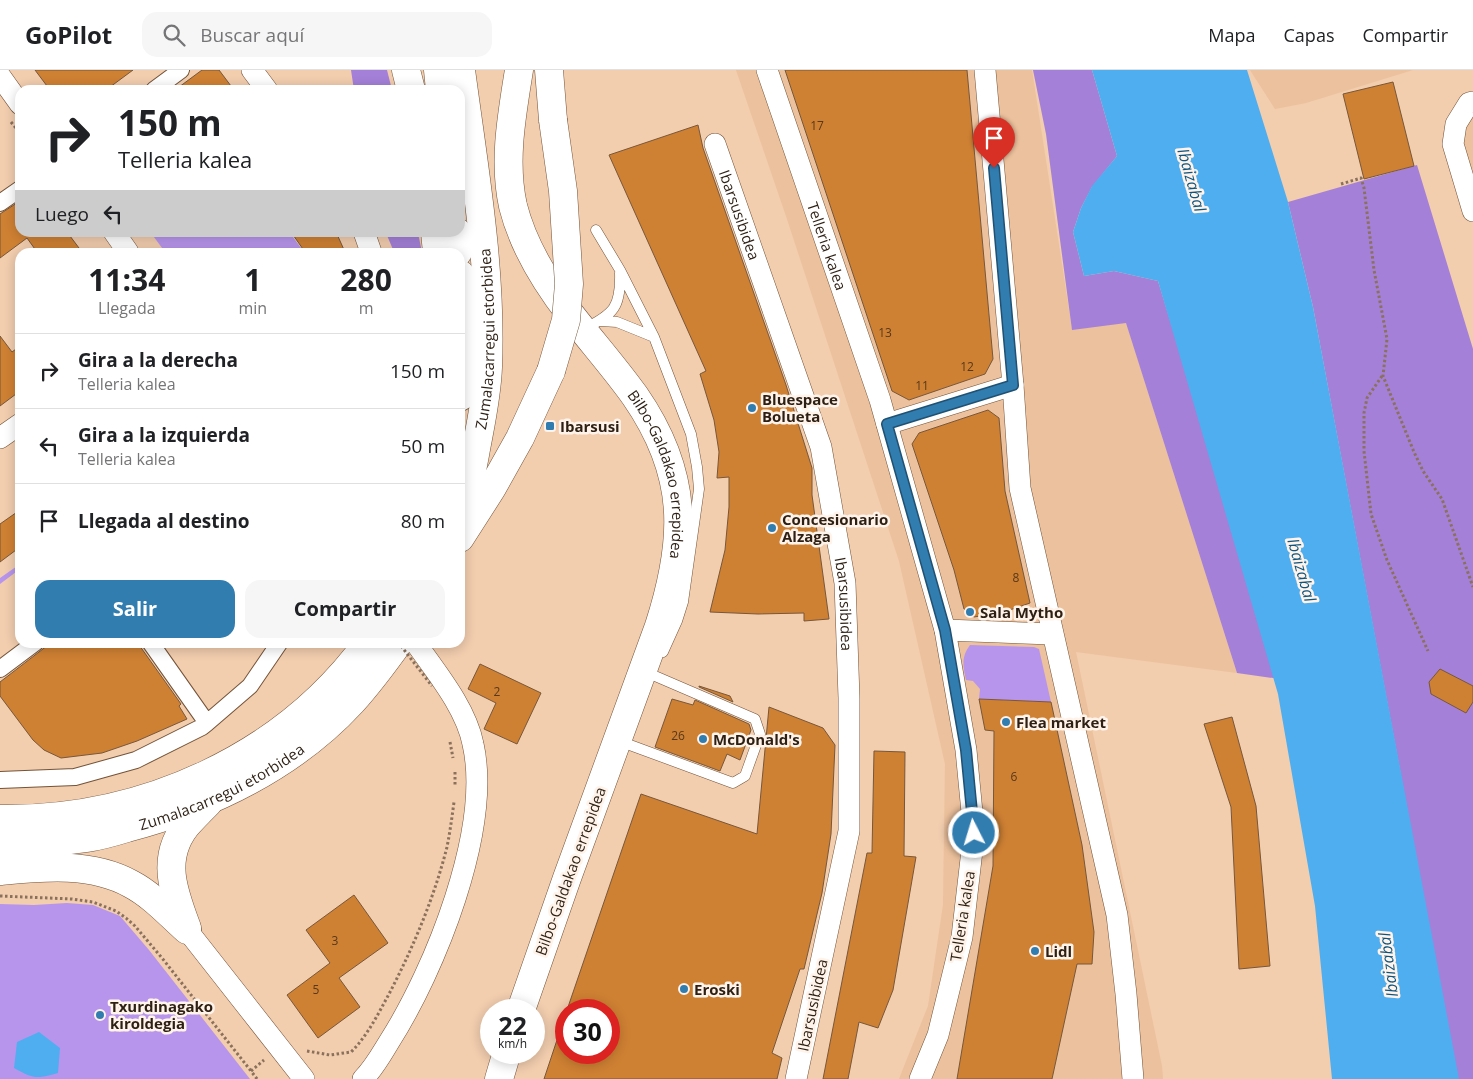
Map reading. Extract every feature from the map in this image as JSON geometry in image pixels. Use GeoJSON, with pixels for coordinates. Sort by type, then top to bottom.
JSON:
{"type":"FeatureCollection","features":[{"type":"Feature","properties":{"kind":"main road"},"geometry":{"type":"LineString","coordinates":[[406,70],[410,85]]}},
{"type":"Feature","properties":{"kind":"main road"},"geometry":{"type":"LineString","coordinates":[[438,70],[440,85]]}},
{"type":"Feature","properties":{"kind":"main road","name":"Zumalacarregui etorbidea"},"geometry":{"type":"LineString","coordinates":[[461,70],[463,85]]}},
{"type":"Feature","properties":{"kind":"main road","name":"Bilbo-Galdakao errepidea"},"geometry":{"type":"LineString","coordinates":[[519,70],[509,142],[513,205],[521,231],[547,284],[592,325],[652,424],[675,479],[679,509],[674,570],[668,598],[642,680],[618,740],[526,999]]}},
{"type":"Feature","properties":{"kind":"main road"},"geometry":{"type":"LineString","coordinates":[[465,530],[492,488],[520,438],[551,371],[566,320],[569,284],[563,191],[553,120],[549,70]]}},
{"type":"Feature","properties":{"kind":"main road","name":"Zumalacarregui etorbidea"},"geometry":{"type":"LineString","coordinates":[[465,101],[484,246],[488,368],[483,413],[473,468],[465,498]]}},
{"type":"Feature","properties":{"kind":"main road","name":"Zumalacarregui etorbidea"},"geometry":{"type":"LineString","coordinates":[[0,819],[84,814],[153,796],[201,777],[244,756],[279,733],[334,686],[363,648]]}},
{"type":"Feature","properties":{"kind":"main road","name":"Zumalacarregui etorbidea"},"geometry":{"type":"LineString","coordinates":[[0,844],[88,838],[160,820],[211,800],[257,777],[293,753],[332,722],[370,682],[395,648]]}},
{"type":"Feature","properties":{"kind":"main road"},"geometry":{"type":"LineString","coordinates":[[187,930],[170,871],[176,845],[186,826],[211,800]]}},
{"type":"Feature","properties":{"kind":"main road"},"geometry":{"type":"LineString","coordinates":[[0,871],[32,868],[74,868],[94,870],[111,875],[131,884],[153,899],[187,930]]}},
{"type":"Feature","properties":{"kind":"main road"},"geometry":{"type":"LineString","coordinates":[[499,1079],[503,1064]]}},
{"type":"Feature","properties":{"kind":"street"},"geometry":{"type":"LineString","coordinates":[[161,85],[182,70]]}},
{"type":"Feature","properties":{"kind":"street"},"geometry":{"type":"LineString","coordinates":[[252,70],[263,85]]}},
{"type":"Feature","properties":{"kind":"street","name":"Telleria kalea"},"geometry":{"type":"LineString","coordinates":[[767,70],[887,424],[945,630],[966,750],[974,833],[962,937],[938,1034],[920,1079]]}},
{"type":"Feature","properties":{"kind":"street"},"geometry":{"type":"LineString","coordinates":[[985,70],[1013,385],[1020,488],[1117,915],[1133,1079]]}},
{"type":"Feature","properties":{"kind":"street"},"geometry":{"type":"LineString","coordinates":[[0,76],[15,97]]}},
{"type":"Feature","properties":{"kind":"street"},"geometry":{"type":"LineString","coordinates":[[1471,103],[1456,124],[1453,144],[1473,211]]}},
{"type":"Feature","properties":{"kind":"street","name":"Ibarsusibidea"},"geometry":{"type":"LineString","coordinates":[[715,144],[821,447],[844,583],[849,698],[849,831],[796,1079]]}},
{"type":"Feature","properties":{"kind":"street"},"geometry":{"type":"LineString","coordinates":[[0,203],[15,192]]}},
{"type":"Feature","properties":{"kind":"street"},"geometry":{"type":"LineString","coordinates":[[118,237],[125,248]]}},
{"type":"Feature","properties":{"kind":"street"},"geometry":{"type":"LineString","coordinates":[[887,424],[1013,385]]}},
{"type":"Feature","properties":{"kind":"street"},"geometry":{"type":"LineString","coordinates":[[945,630],[1052,634]]}},
{"type":"Feature","properties":{"kind":"street"},"geometry":{"type":"LineString","coordinates":[[0,668],[28,648]]}},
{"type":"Feature","properties":{"kind":"street"},"geometry":{"type":"LineString","coordinates":[[154,648],[207,723]]}},
{"type":"Feature","properties":{"kind":"street"},"geometry":{"type":"LineString","coordinates":[[0,780],[75,777],[136,760],[207,723],[250,686],[276,648]]}},
{"type":"Feature","properties":{"kind":"street"},"geometry":{"type":"LineString","coordinates":[[363,1079],[370,1072],[422,984],[452,908],[468,851],[478,787],[473,743],[457,704],[450,690],[432,677],[418,648]]}},
{"type":"Feature","properties":{"kind":"street"},"geometry":{"type":"LineString","coordinates":[[187,930],[304,1079]]}},
{"type":"Feature","properties":{"kind":"lane"},"geometry":{"type":"LineString","coordinates":[[596,230],[620,270],[654,337],[691,434],[697,467],[699,489],[682,607],[662,654],[642,680],[755,719],[760,734],[745,776],[733,783],[618,740]]}},
{"type":"Feature","properties":{"kind":"lane"},"geometry":{"type":"LineString","coordinates":[[592,325],[615,308],[621,287],[620,270]]}},
{"type":"Feature","properties":{"kind":"lane"},"geometry":{"type":"LineString","coordinates":[[592,325],[616,322],[654,337]]}},
{"type":"Feature","properties":{"kind":"path"},"geometry":{"type":"LineString","coordinates":[[1341,184],[1361,178],[1364,188],[1374,270],[1387,339],[1383,376],[1368,398],[1364,413],[1364,451],[1371,514],[1386,560],[1428,651]]}},
{"type":"Feature","properties":{"kind":"path"},"geometry":{"type":"LineString","coordinates":[[1383,376],[1423,471],[1442,499],[1473,587]]}},
{"type":"Feature","properties":{"kind":"path"},"geometry":{"type":"LineString","coordinates":[[405,648],[432,677],[435,694]]}},
{"type":"Feature","properties":{"kind":"path"},"geometry":{"type":"LineString","coordinates":[[449,735],[453,759]]}},
{"type":"Feature","properties":{"kind":"path"},"geometry":{"type":"LineString","coordinates":[[251,1071],[289,1037],[302,1049],[330,1055],[352,1052],[366,1034],[394,985],[410,951],[433,892],[447,846],[455,794],[454,767]]}},
{"type":"Feature","properties":{"kind":"path"},"geometry":{"type":"LineString","coordinates":[[0,896],[72,899],[93,902],[116,911],[126,918],[162,958],[257,1079]]}},
{"type":"Feature","properties":{"kind":"shaded area"},"geometry":{"type":"Polygon","coordinates":[[[351,70],[387,70],[391,85],[353,85],[351,70]]]}},
{"type":"Feature","properties":{"kind":"shaded area"},"geometry":{"type":"Polygon","coordinates":[[[736,70],[1032,70],[1072,329],[1126,322],[1237,673],[1076,652],[1162,1066],[1163,1079],[899,1079],[928,1006],[943,905],[945,764],[899,561],[736,70]]]}},
{"type":"Feature","properties":{"kind":"shaded area"},"geometry":{"type":"Polygon","coordinates":[[[1033,70],[1092,70],[1117,156],[1092,187],[1081,208],[1073,232],[1084,276],[1114,271],[1158,281],[1280,679],[1237,673],[1126,323],[1072,330],[1046,134],[1033,70]]]}},
{"type":"Feature","properties":{"kind":"shaded area"},"geometry":{"type":"Polygon","coordinates":[[[1250,70],[1413,70],[1306,103],[1275,109],[1250,70]]]}},
{"type":"Feature","properties":{"kind":"shaded area"},"geometry":{"type":"Polygon","coordinates":[[[1473,102],[1473,211],[1456,124],[1473,102]]]}},
{"type":"Feature","properties":{"kind":"shaded area"},"geometry":{"type":"Polygon","coordinates":[[[1417,165],[1473,349],[1473,1079],[1455,1079],[1400,770],[1313,307],[1288,202],[1417,165]]]}},
{"type":"Feature","properties":{"kind":"shaded area"},"geometry":{"type":"Polygon","coordinates":[[[154,237],[293,237],[301,248],[162,248],[154,237]]]}},
{"type":"Feature","properties":{"kind":"shaded area"},"geometry":{"type":"Polygon","coordinates":[[[388,237],[419,237],[421,248],[392,248],[388,237]]]}},
{"type":"Feature","properties":{"kind":"shaded area"},"geometry":{"type":"Polygon","coordinates":[[[15,568],[15,573],[0,584],[0,578],[15,568]]]}},
{"type":"Feature","properties":{"kind":"shaded area"},"geometry":{"type":"Polygon","coordinates":[[[970,645],[1034,647],[1039,649],[1051,702],[979,699],[980,689],[973,681],[966,680],[964,670],[964,658],[970,645]]]}},
{"type":"Feature","properties":{"kind":"shaded area","name":"Txurdinagako kiroldegia"},"geometry":{"type":"Polygon","coordinates":[[[67,903],[93,905],[120,916],[250,1079],[0,1079],[0,904],[34,905],[67,903]]]}},
{"type":"Feature","properties":{"kind":"water","name":"Ibaizabal"},"geometry":{"type":"Polygon","coordinates":[[[1092,70],[1247,70],[1288,202],[1313,307],[1459,1079],[1332,1079],[1315,906],[1278,694],[1158,281],[1114,271],[1084,276],[1073,232],[1081,208],[1092,186],[1117,156],[1092,70]]]}},
{"type":"Feature","properties":{"kind":"water"},"geometry":{"type":"Polygon","coordinates":[[[39,1032],[60,1048],[58,1073],[35,1077],[14,1068],[17,1042],[39,1032]]]}},
{"type":"Feature","properties":{"kind":"building"},"geometry":{"type":"Polygon","coordinates":[[[35,70],[133,70],[113,85],[46,85],[35,70]]]}},
{"type":"Feature","properties":{"kind":"building"},"geometry":{"type":"Polygon","coordinates":[[[202,70],[219,70],[230,85],[182,85],[202,70]]]}},
{"type":"Feature","properties":{"kind":"building"},"geometry":{"type":"Polygon","coordinates":[[[785,70],[967,70],[993,359],[985,374],[909,400],[892,391],[785,70]]]}},
{"type":"Feature","properties":{"kind":"building"},"geometry":{"type":"Polygon","coordinates":[[[1393,82],[1414,166],[1364,179],[1343,94],[1393,82]]]}},
{"type":"Feature","properties":{"kind":"building"},"geometry":{"type":"Polygon","coordinates":[[[698,125],[703,148],[786,385],[812,468],[812,495],[829,619],[804,621],[804,613],[710,612],[725,550],[729,507],[729,477],[717,478],[719,452],[714,420],[700,374],[706,371],[609,155],[698,125]]]}},
{"type":"Feature","properties":{"kind":"building"},"geometry":{"type":"Polygon","coordinates":[[[15,204],[15,237],[71,237],[79,248],[34,248],[27,238],[0,258],[0,214],[15,204]]]}},
{"type":"Feature","properties":{"kind":"building"},"geometry":{"type":"Polygon","coordinates":[[[294,237],[338,237],[343,248],[302,248],[294,237]]]}},
{"type":"Feature","properties":{"kind":"building"},"geometry":{"type":"Polygon","coordinates":[[[0,336],[12,352],[15,350],[15,395],[0,406],[0,336]]]}},
{"type":"Feature","properties":{"kind":"building"},"geometry":{"type":"Polygon","coordinates":[[[988,410],[999,418],[1005,491],[1030,603],[1004,612],[974,617],[964,609],[954,570],[912,444],[919,433],[988,410]]]}},
{"type":"Feature","properties":{"kind":"building"},"geometry":{"type":"Polygon","coordinates":[[[15,514],[15,551],[0,562],[0,524],[15,514]]]}},
{"type":"Feature","properties":{"kind":"building"},"geometry":{"type":"Polygon","coordinates":[[[44,648],[141,648],[181,704],[179,706],[187,719],[137,741],[102,753],[61,758],[44,750],[33,740],[0,696],[0,682],[44,648]]]}},
{"type":"Feature","properties":{"kind":"building"},"geometry":{"type":"Polygon","coordinates":[[[480,664],[541,693],[517,744],[484,729],[496,703],[468,689],[480,664]]]}},
{"type":"Feature","properties":{"kind":"building"},"geometry":{"type":"Polygon","coordinates":[[[1440,669],[1473,686],[1473,702],[1466,713],[1431,694],[1429,682],[1440,669]]]}},
{"type":"Feature","properties":{"kind":"building"},"geometry":{"type":"Polygon","coordinates":[[[699,687],[730,696],[733,702],[699,687]]]}},
{"type":"Feature","properties":{"kind":"building","name":"McDonald's"},"geometry":{"type":"Polygon","coordinates":[[[672,699],[693,705],[695,700],[749,724],[751,730],[740,760],[727,754],[720,771],[655,747],[672,699]]]}},
{"type":"Feature","properties":{"kind":"building","name":"Lidl"},"geometry":{"type":"Polygon","coordinates":[[[979,699],[1051,702],[1082,845],[1094,932],[1092,964],[1077,964],[1052,1079],[957,1079],[993,866],[994,731],[985,730],[979,699]]]}},
{"type":"Feature","properties":{"kind":"building"},"geometry":{"type":"Polygon","coordinates":[[[769,707],[823,728],[835,745],[831,834],[822,893],[804,969],[800,969],[772,1053],[782,1058],[777,1079],[544,1079],[555,1046],[555,1064],[620,1064],[620,999],[571,999],[641,794],[757,834],[769,707]]]}},
{"type":"Feature","properties":{"kind":"building"},"geometry":{"type":"Polygon","coordinates":[[[1232,717],[1256,806],[1270,966],[1239,969],[1231,807],[1204,724],[1232,717]]]}},
{"type":"Feature","properties":{"kind":"building"},"geometry":{"type":"Polygon","coordinates":[[[874,751],[905,752],[904,856],[916,857],[893,990],[878,1028],[859,1022],[848,1079],[823,1079],[867,853],[872,853],[874,751]]]}},
{"type":"Feature","properties":{"kind":"building"},"geometry":{"type":"Polygon","coordinates":[[[354,895],[388,943],[339,978],[360,1007],[318,1038],[287,995],[330,963],[306,930],[354,895]]]}},
{"type":"Feature","properties":{"kind":"place","name":"Bluespace Bolueta"},"geometry":{"type":"Point","coordinates":[752,408]}},
{"type":"Feature","properties":{"kind":"place","name":"Ibarsusi"},"geometry":{"type":"Point","coordinates":[550,426]}},
{"type":"Feature","properties":{"kind":"place","name":"Concesionario Alzaga"},"geometry":{"type":"Point","coordinates":[772,528]}},
{"type":"Feature","properties":{"kind":"place","name":"Sala Mytho"},"geometry":{"type":"Point","coordinates":[970,612]}},
{"type":"Feature","properties":{"kind":"place","name":"Flea market"},"geometry":{"type":"Point","coordinates":[1006,722]}},
{"type":"Feature","properties":{"kind":"place","name":"McDonald's"},"geometry":{"type":"Point","coordinates":[703,739]}},
{"type":"Feature","properties":{"kind":"place","name":"Lidl"},"geometry":{"type":"Point","coordinates":[1035,951]}},
{"type":"Feature","properties":{"kind":"place","name":"Eroski"},"geometry":{"type":"Point","coordinates":[684,989]}},
{"type":"Feature","properties":{"kind":"place","name":"Txurdinagako kiroldegia"},"geometry":{"type":"Point","coordinates":[100,1015]}},
{"type":"Feature","properties":{"kind":"route"},"geometry":{"type":"LineString","coordinates":[[974,833],[966,750],[945,630],[887,424],[1013,385],[994,168]]}}]}
